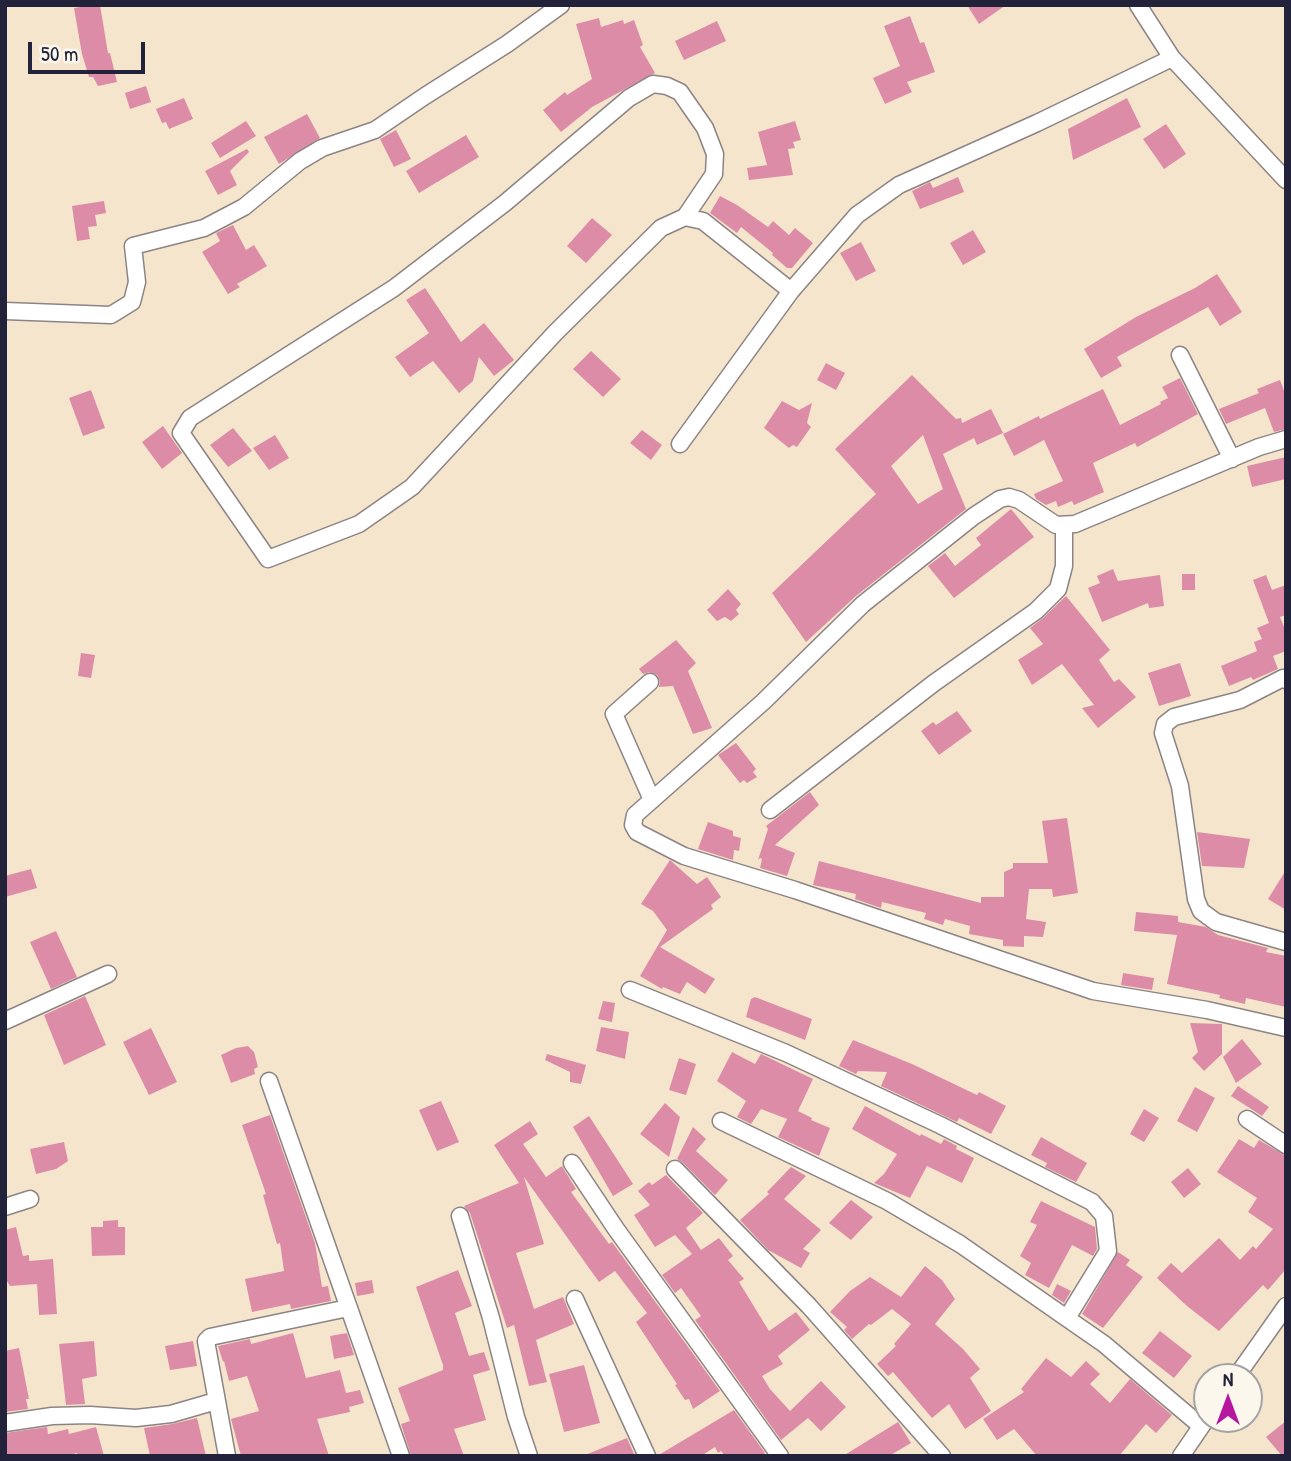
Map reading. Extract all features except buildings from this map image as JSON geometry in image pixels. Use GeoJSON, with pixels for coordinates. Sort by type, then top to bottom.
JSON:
{"type":"FeatureCollection","features":[{"type":"Feature","properties":{"kind":"street"},"geometry":{"type":"LineString","coordinates":[[5,311],[111,315],[132,302],[137,282],[133,246],[204,229],[244,207],[300,161],[322,148],[375,131],[561,5]]}},
{"type":"Feature","properties":{"kind":"street"},"geometry":{"type":"LineString","coordinates":[[1138,5],[1172,58],[1286,180]]}},
{"type":"Feature","properties":{"kind":"street"},"geometry":{"type":"LineString","coordinates":[[680,444],[791,290],[857,215],[899,185],[1172,58]]}},
{"type":"Feature","properties":{"kind":"street"},"geometry":{"type":"LineString","coordinates":[[685,217],[714,174],[715,154],[705,128],[680,92],[667,86],[653,85],[629,98],[505,203],[394,288],[190,418],[181,433],[268,559],[359,524],[412,487],[555,333],[661,228],[685,217],[703,221],[791,290]]}},
{"type":"Feature","properties":{"kind":"street"},"geometry":{"type":"LineString","coordinates":[[1180,355],[1232,459]]}},
{"type":"Feature","properties":{"kind":"street"},"geometry":{"type":"LineString","coordinates":[[1286,439],[1075,524],[1056,525],[1019,500],[1009,497],[1000,499],[974,516],[863,604],[764,702],[635,815],[633,825],[637,832],[684,856],[795,890],[1093,991],[1207,1010],[1286,1028]]}},
{"type":"Feature","properties":{"kind":"street"},"geometry":{"type":"LineString","coordinates":[[770,810],[934,683],[1036,611],[1058,589],[1064,566],[1064,526]]}},
{"type":"Feature","properties":{"kind":"street"},"geometry":{"type":"LineString","coordinates":[[1286,680],[1283,678],[1224,705],[1174,717],[1165,724],[1163,733],[1180,786],[1196,899],[1201,911],[1216,922],[1286,942]]}},
{"type":"Feature","properties":{"kind":"street"},"geometry":{"type":"LineString","coordinates":[[650,682],[614,714],[652,800]]}},
{"type":"Feature","properties":{"kind":"street"},"geometry":{"type":"LineString","coordinates":[[5,1021],[108,974]]}},
{"type":"Feature","properties":{"kind":"street"},"geometry":{"type":"LineString","coordinates":[[630,990],[786,1053],[940,1125],[1092,1202],[1104,1216],[1108,1251],[1067,1318]]}},
{"type":"Feature","properties":{"kind":"street"},"geometry":{"type":"LineString","coordinates":[[269,1081],[401,1456]]}},
{"type":"Feature","properties":{"kind":"street"},"geometry":{"type":"LineString","coordinates":[[1247,1119],[1286,1145]]}},
{"type":"Feature","properties":{"kind":"street"},"geometry":{"type":"LineString","coordinates":[[721,1121],[897,1207],[960,1244],[1104,1344],[1193,1413]]}},
{"type":"Feature","properties":{"kind":"street"},"geometry":{"type":"LineString","coordinates":[[572,1163],[616,1229],[780,1456]]}},
{"type":"Feature","properties":{"kind":"street"},"geometry":{"type":"LineString","coordinates":[[675,1169],[809,1306],[942,1456]]}},
{"type":"Feature","properties":{"kind":"street"},"geometry":{"type":"LineString","coordinates":[[5,1207],[30,1199]]}},
{"type":"Feature","properties":{"kind":"street"},"geometry":{"type":"LineString","coordinates":[[460,1216],[491,1318],[516,1417],[530,1456]]}},
{"type":"Feature","properties":{"kind":"street"},"geometry":{"type":"LineString","coordinates":[[575,1299],[647,1456]]}},
{"type":"Feature","properties":{"kind":"street"},"geometry":{"type":"LineString","coordinates":[[227,1456],[206,1341],[210,1337],[348,1308]]}},
{"type":"Feature","properties":{"kind":"street"},"geometry":{"type":"LineString","coordinates":[[1247,1363],[1283,1317]]}},
{"type":"Feature","properties":{"kind":"street"},"geometry":{"type":"LineString","coordinates":[[5,1423],[52,1416],[136,1418],[171,1414],[216,1401]]}},
{"type":"Feature","properties":{"kind":"street"},"geometry":{"type":"LineString","coordinates":[[1181,1456],[1197,1433]]}}]}
